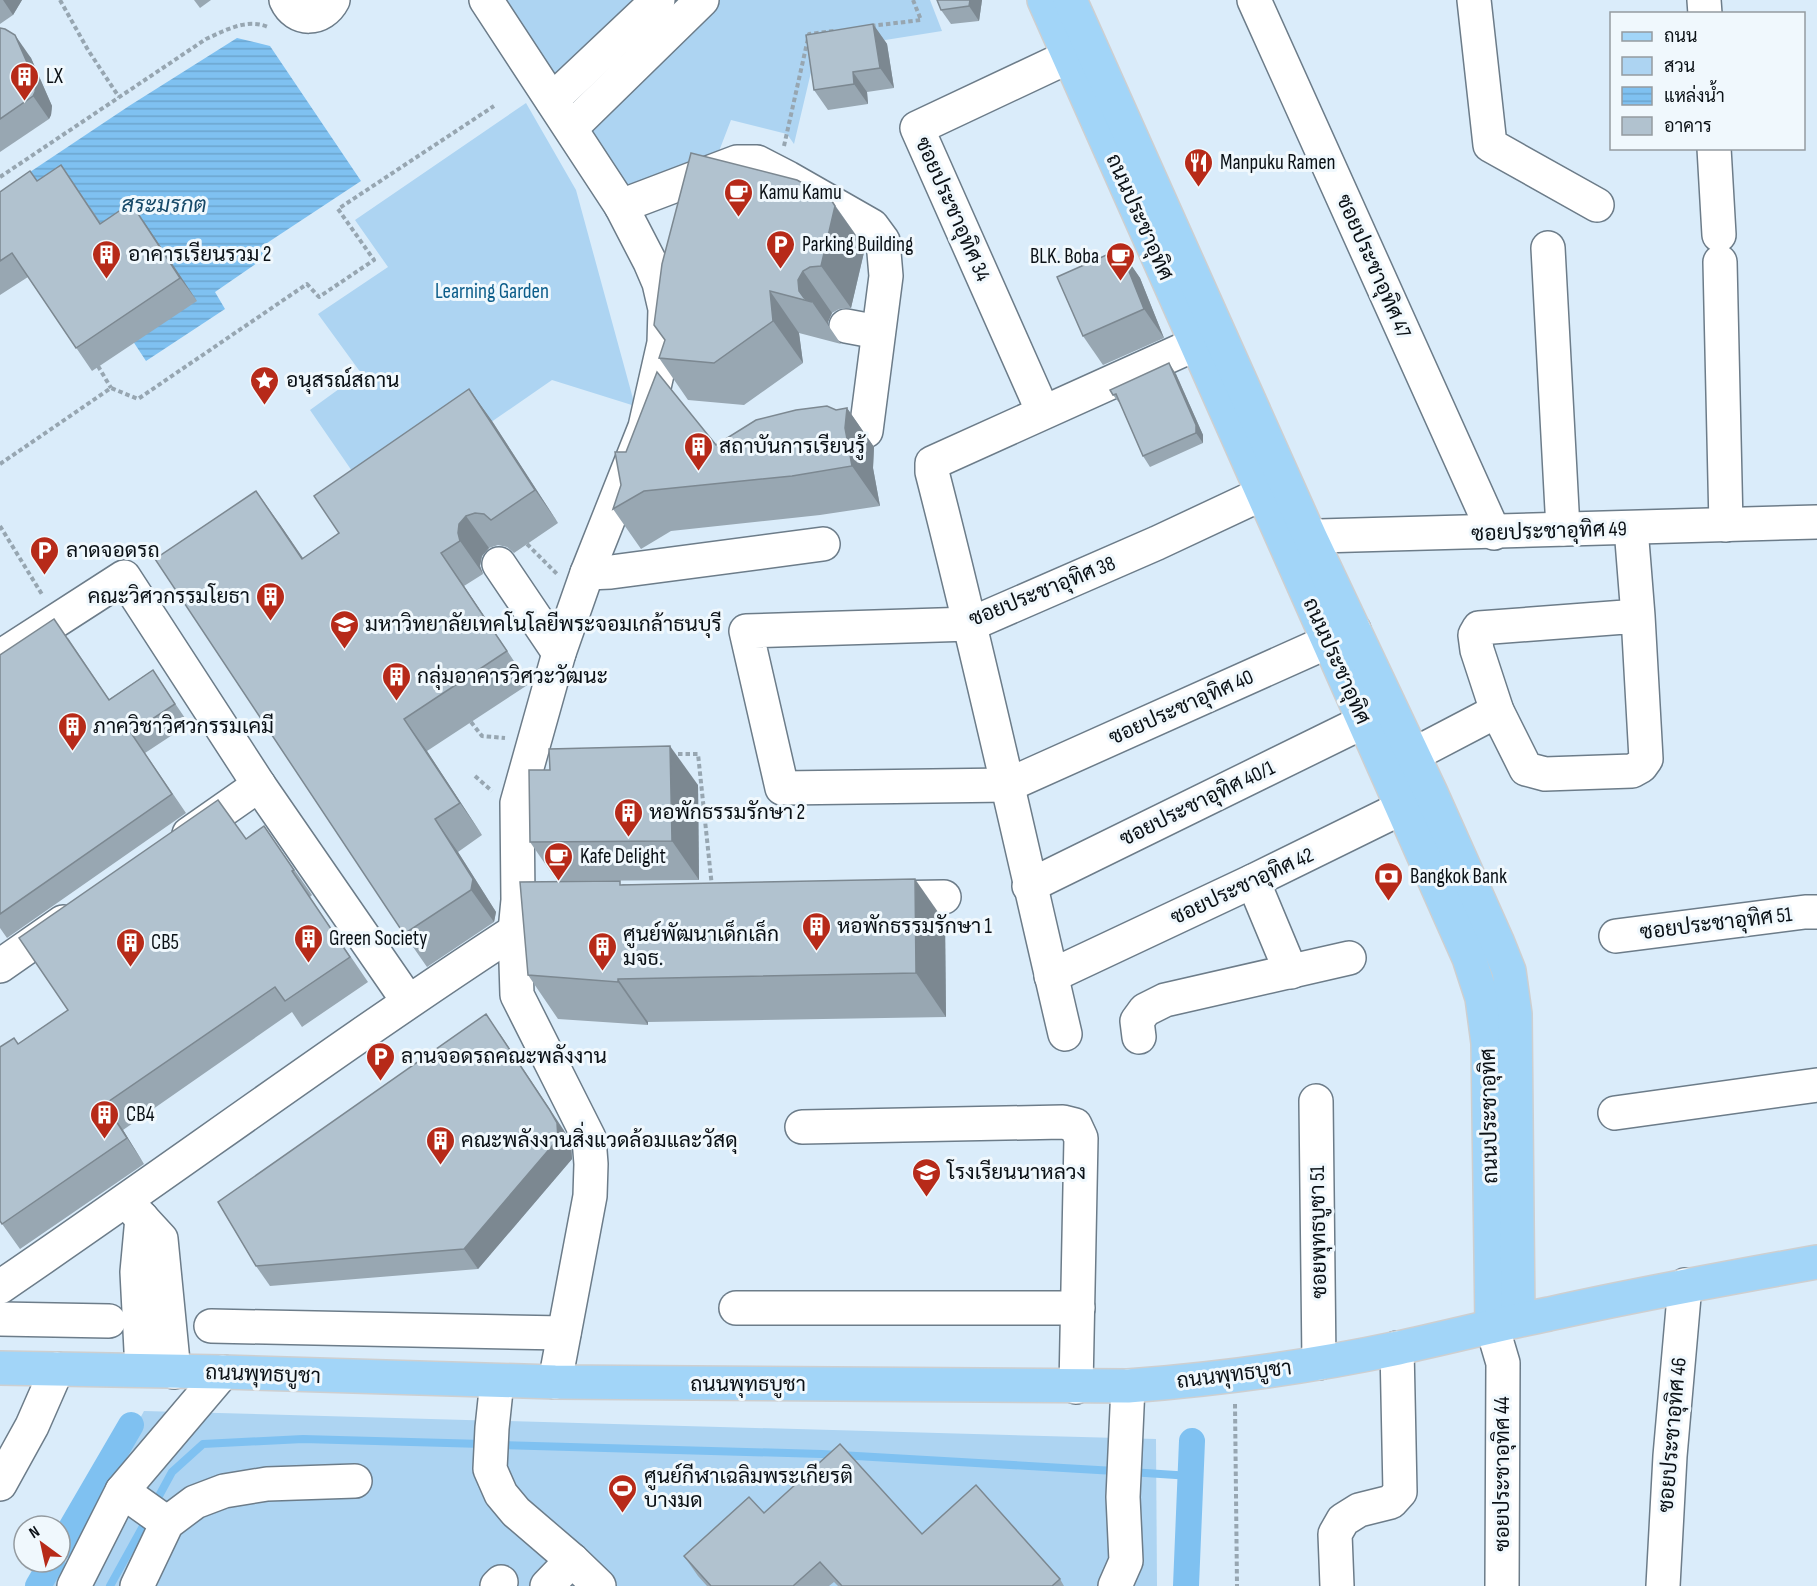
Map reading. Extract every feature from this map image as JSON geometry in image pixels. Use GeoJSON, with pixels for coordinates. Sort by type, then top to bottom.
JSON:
{"type":"FeatureCollection","features":[{"type":"Feature","properties":{"kind":"main road","name":"ถนนประชาอุทิศ"},"geometry":{"type":"LineString","coordinates":[[1044,0],[1207,339],[1295,537],[1417,801],[1497,941],[1509,971],[1513,992],[1519,1262],[1505,1323]]}},
{"type":"Feature","properties":{"kind":"main road","name":"ถนนประชาอุทิศ"},"geometry":{"type":"LineString","coordinates":[[1070,0],[1207,339]]}},
{"type":"Feature","properties":{"kind":"main road","name":"ถนนประชาอุทิศ"},"geometry":{"type":"LineString","coordinates":[[1342,636],[1365,721],[1400,762]]}},
{"type":"Feature","properties":{"kind":"main road"},"geometry":{"type":"LineString","coordinates":[[1505,1323],[1685,1285],[1817,1262]]}},
{"type":"Feature","properties":{"kind":"main road","name":"ถนนพุทธบูชา"},"geometry":{"type":"LineString","coordinates":[[0,1368],[555,1382],[1128,1386],[1203,1380],[1319,1363],[1505,1323]]}},
{"type":"Feature","properties":{"kind":"street"},"geometry":{"type":"LineString","coordinates":[[286,0],[297,14],[313,16],[328,8],[333,0]]}},
{"type":"Feature","properties":{"kind":"street"},"geometry":{"type":"LineString","coordinates":[[486,0],[621,206],[641,242],[659,283],[665,309],[664,343],[645,427],[583,584],[559,652],[538,759],[517,803],[517,995],[589,1138],[590,1196],[555,1382]]}},
{"type":"Feature","properties":{"kind":"street"},"geometry":{"type":"LineString","coordinates":[[552,100],[658,0]]}},
{"type":"Feature","properties":{"kind":"street"},"geometry":{"type":"LineString","coordinates":[[571,128],[702,0]]}},
{"type":"Feature","properties":{"kind":"street","name":"ซอยประชาอุทิศ 47"},"geometry":{"type":"LineString","coordinates":[[1254,0],[1494,532]]}},
{"type":"Feature","properties":{"kind":"street"},"geometry":{"type":"LineString","coordinates":[[1474,0],[1490,145],[1597,205]]}},
{"type":"Feature","properties":{"kind":"street","name":"ซอยประชาอุทิศ 34"},"geometry":{"type":"LineString","coordinates":[[1043,412],[917,128],[1070,56]]}},
{"type":"Feature","properties":{"kind":"street"},"geometry":{"type":"LineString","coordinates":[[1714,150],[1720,248],[1726,525]]}},
{"type":"Feature","properties":{"kind":"street"},"geometry":{"type":"LineString","coordinates":[[621,206],[737,162],[758,162],[872,226],[883,241],[886,276],[866,431]]}},
{"type":"Feature","properties":{"kind":"street"},"geometry":{"type":"LineString","coordinates":[[1548,248],[1563,530]]}},
{"type":"Feature","properties":{"kind":"street"},"geometry":{"type":"LineString","coordinates":[[846,326],[878,332]]}},
{"type":"Feature","properties":{"kind":"street"},"geometry":{"type":"LineString","coordinates":[[1065,1034],[1029,886],[971,624],[932,472],[932,463],[1207,339]]}},
{"type":"Feature","properties":{"kind":"street","name":"ซอยประชาอุทิศ 38"},"geometry":{"type":"LineString","coordinates":[[1008,785],[783,788],[746,631],[971,624],[1157,543],[1274,488]]}},
{"type":"Feature","properties":{"kind":"street","name":"ซอยประชาอุทิศ 49"},"geometry":{"type":"LineString","coordinates":[[1295,537],[1817,522]]}},
{"type":"Feature","properties":{"kind":"street"},"geometry":{"type":"LineString","coordinates":[[1631,528],[1638,616],[1647,750],[1646,759],[1632,771],[1545,774],[1526,769],[1497,711],[1478,650],[1475,635],[1479,628],[1638,616]]}},
{"type":"Feature","properties":{"kind":"street"},"geometry":{"type":"LineString","coordinates":[[583,584],[611,572],[823,544]]}},
{"type":"Feature","properties":{"kind":"street"},"geometry":{"type":"LineString","coordinates":[[499,564],[559,652]]}},
{"type":"Feature","properties":{"kind":"street"},"geometry":{"type":"LineString","coordinates":[[0,657],[124,577],[259,785],[408,1001]]}},
{"type":"Feature","properties":{"kind":"street","name":"ซอยประชาอุทิศ 40"},"geometry":{"type":"LineString","coordinates":[[1008,785],[1342,636]]}},
{"type":"Feature","properties":{"kind":"street"},"geometry":{"type":"LineString","coordinates":[[1400,762],[1497,711]]}},
{"type":"Feature","properties":{"kind":"street","name":"ซอยประชาอุทิศ 40/1"},"geometry":{"type":"LineString","coordinates":[[1029,886],[1365,721]]}},
{"type":"Feature","properties":{"kind":"street"},"geometry":{"type":"LineString","coordinates":[[163,852],[259,785]]}},
{"type":"Feature","properties":{"kind":"street","name":"ซอยประชาอุทิศ 42"},"geometry":{"type":"LineString","coordinates":[[1051,976],[1417,801]]}},
{"type":"Feature","properties":{"kind":"street"},"geometry":{"type":"LineString","coordinates":[[1253,881],[1291,972]]}},
{"type":"Feature","properties":{"kind":"street"},"geometry":{"type":"LineString","coordinates":[[851,898],[944,897]]}},
{"type":"Feature","properties":{"kind":"street"},"geometry":{"type":"LineString","coordinates":[[0,1287],[134,1210],[408,1001],[516,915],[552,901]]}},
{"type":"Feature","properties":{"kind":"street"},"geometry":{"type":"LineString","coordinates":[[0,966],[86,906]]}},
{"type":"Feature","properties":{"kind":"street","name":"ซอยประชาอุทิศ 51"},"geometry":{"type":"LineString","coordinates":[[1616,936],[1817,912]]}},
{"type":"Feature","properties":{"kind":"street"},"geometry":{"type":"LineString","coordinates":[[1139,1037],[1137,1022],[1151,1005],[1350,958]]}},
{"type":"Feature","properties":{"kind":"street"},"geometry":{"type":"LineString","coordinates":[[1615,1113],[1817,1085]]}},
{"type":"Feature","properties":{"kind":"street","name":"ซอยพุทธบูชา 51"},"geometry":{"type":"LineString","coordinates":[[1316,1101],[1319,1363]]}},
{"type":"Feature","properties":{"kind":"street"},"geometry":{"type":"LineString","coordinates":[[802,1127],[1063,1122],[1075,1125],[1081,1138],[1076,1387]]}},
{"type":"Feature","properties":{"kind":"street"},"geometry":{"type":"LineString","coordinates":[[134,1210],[142,1370]]}},
{"type":"Feature","properties":{"kind":"street"},"geometry":{"type":"LineString","coordinates":[[134,1210],[161,1239],[174,1372]]}},
{"type":"Feature","properties":{"kind":"street","name":"ซอยประชาอุทิศ 46"},"geometry":{"type":"LineString","coordinates":[[1663,1586],[1670,1456],[1685,1285]]}},
{"type":"Feature","properties":{"kind":"street"},"geometry":{"type":"LineString","coordinates":[[736,1308],[1078,1308]]}},
{"type":"Feature","properties":{"kind":"street"},"geometry":{"type":"LineString","coordinates":[[0,1319],[109,1322]]}},
{"type":"Feature","properties":{"kind":"street","name":"ซอยประชาอุทิศ 44"},"geometry":{"type":"LineString","coordinates":[[1502,1586],[1505,1323]]}},
{"type":"Feature","properties":{"kind":"street"},"geometry":{"type":"LineString","coordinates":[[210,1326],[564,1333]]}},
{"type":"Feature","properties":{"kind":"street"},"geometry":{"type":"LineString","coordinates":[[1337,1586],[1335,1534],[1343,1520],[1359,1510],[1391,1502],[1400,1492],[1397,1348]]}},
{"type":"Feature","properties":{"kind":"street"},"geometry":{"type":"LineString","coordinates":[[0,1484],[32,1426],[57,1369]]}},
{"type":"Feature","properties":{"kind":"street"},"geometry":{"type":"LineString","coordinates":[[74,1586],[146,1508],[223,1372]]}},
{"type":"Feature","properties":{"kind":"street"},"geometry":{"type":"LineString","coordinates":[[497,1381],[490,1469],[501,1494],[516,1512],[599,1586]]}},
{"type":"Feature","properties":{"kind":"street"},"geometry":{"type":"LineString","coordinates":[[1115,1586],[1126,1561],[1123,1497],[1128,1386]]}},
{"type":"Feature","properties":{"kind":"street"},"geometry":{"type":"LineString","coordinates":[[146,1508],[195,1502],[224,1491],[267,1484],[355,1481]]}},
{"type":"Feature","properties":{"kind":"street"},"geometry":{"type":"LineString","coordinates":[[137,1586],[146,1508]]}},
{"type":"Feature","properties":{"kind":"street"},"geometry":{"type":"LineString","coordinates":[[548,1586],[572,1560]]}},
{"type":"Feature","properties":{"kind":"path"},"geometry":{"type":"LineString","coordinates":[[60,0],[88,50],[119,97]]}},
{"type":"Feature","properties":{"kind":"path"},"geometry":{"type":"LineString","coordinates":[[865,27],[921,20],[913,0]]}},
{"type":"Feature","properties":{"kind":"path"},"geometry":{"type":"LineString","coordinates":[[0,177],[206,39],[229,28],[246,24],[260,23],[278,31]]}},
{"type":"Feature","properties":{"kind":"path"},"geometry":{"type":"LineString","coordinates":[[778,173],[809,34],[843,30]]}},
{"type":"Feature","properties":{"kind":"path"},"geometry":{"type":"LineString","coordinates":[[98,366],[111,388],[138,399],[308,284],[319,297],[374,260],[338,209],[494,106]]}},
{"type":"Feature","properties":{"kind":"path"},"geometry":{"type":"LineString","coordinates":[[0,464],[111,388]]}},
{"type":"Feature","properties":{"kind":"path"},"geometry":{"type":"LineString","coordinates":[[0,526],[58,620]]}},
{"type":"Feature","properties":{"kind":"path"},"geometry":{"type":"LineString","coordinates":[[527,544],[583,584]]}},
{"type":"Feature","properties":{"kind":"path"},"geometry":{"type":"LineString","coordinates":[[471,722],[482,736],[538,759]]}},
{"type":"Feature","properties":{"kind":"path"},"geometry":{"type":"LineString","coordinates":[[678,754],[698,754],[713,893]]}},
{"type":"Feature","properties":{"kind":"path"},"geometry":{"type":"LineString","coordinates":[[1234,1376],[1237,1586]]}},
{"type":"Feature","properties":{"kind":"green space"},"geometry":{"type":"Polygon","coordinates":[[[486,0],[930,0],[942,31],[816,51],[794,144],[787,134],[731,120],[711,172],[621,206],[486,0]]]}},
{"type":"Feature","properties":{"kind":"green space","name":"Learning Garden"},"geometry":{"type":"Polygon","coordinates":[[[526,103],[576,190],[635,406],[552,380],[374,503],[310,410],[361,373],[318,314],[388,267],[355,220],[526,103]]]}},
{"type":"Feature","properties":{"kind":"green space","name":"ศูนย์กีฬาเฉลิมพระเกียรติ บางมด"},"geometry":{"type":"Polygon","coordinates":[[[144,1411],[1156,1439],[1157,1586],[51,1586],[57,1574],[72,1574],[72,1546],[144,1411]]]}},
{"type":"Feature","properties":{"kind":"water","name":"สระมรกต"},"geometry":{"type":"Polygon","coordinates":[[[237,38],[270,46],[361,181],[264,245],[270,254],[215,292],[225,309],[146,361],[24,176],[237,38]]]}},
{"type":"Feature","properties":{"kind":"building"},"geometry":{"type":"Polygon","coordinates":[[[937,0],[970,0],[969,6],[941,10],[937,0]]]}},
{"type":"Feature","properties":{"kind":"building"},"geometry":{"type":"Polygon","coordinates":[[[873,24],[880,68],[853,72],[854,84],[814,90],[806,35],[873,24]]]}},
{"type":"Feature","properties":{"kind":"building"},"geometry":{"type":"Polygon","coordinates":[[[0,28],[15,35],[36,83],[33,96],[0,119],[0,28]]]}},
{"type":"Feature","properties":{"kind":"building"},"geometry":{"type":"Polygon","coordinates":[[[691,153],[797,180],[830,198],[835,206],[821,266],[810,267],[803,271],[798,280],[799,291],[804,298],[812,302],[770,291],[773,321],[714,363],[659,358],[665,340],[654,325],[662,264],[691,153]]]}},
{"type":"Feature","properties":{"kind":"building","name":"อาคารเรียนรวม 2"},"geometry":{"type":"Polygon","coordinates":[[[61,165],[100,224],[131,203],[180,278],[76,348],[12,253],[0,261],[0,192],[30,171],[37,181],[61,165]]]}},
{"type":"Feature","properties":{"kind":"building"},"geometry":{"type":"Polygon","coordinates":[[[1120,249],[1144,309],[1083,336],[1057,277],[1120,249]]]}},
{"type":"Feature","properties":{"kind":"building"},"geometry":{"type":"Polygon","coordinates":[[[1169,363],[1196,425],[1196,433],[1143,456],[1116,394],[1113,395],[1110,390],[1169,363]]]}},
{"type":"Feature","properties":{"kind":"building"},"geometry":{"type":"Polygon","coordinates":[[[657,372],[716,445],[756,420],[796,410],[827,406],[836,410],[847,408],[845,428],[852,466],[792,476],[644,491],[613,509],[621,485],[615,452],[626,452],[657,372]]]}},
{"type":"Feature","properties":{"kind":"building"},"geometry":{"type":"Polygon","coordinates":[[[469,389],[535,490],[491,520],[484,514],[475,513],[466,516],[459,524],[460,541],[441,553],[507,651],[404,719],[460,803],[435,819],[473,879],[471,890],[404,934],[155,559],[256,491],[302,559],[339,533],[314,496],[469,389]]]}},
{"type":"Feature","properties":{"kind":"building","name":"ภาควิชาวิศวกรรมเคมี"},"geometry":{"type":"Polygon","coordinates":[[[54,619],[109,700],[153,670],[175,704],[131,733],[172,794],[0,914],[0,655],[54,619]]]}},
{"type":"Feature","properties":{"kind":"building"},"geometry":{"type":"Polygon","coordinates":[[[670,746],[672,841],[530,842],[529,770],[550,770],[549,749],[670,746]]]}},
{"type":"Feature","properties":{"kind":"building"},"geometry":{"type":"Polygon","coordinates":[[[218,800],[246,839],[264,826],[350,957],[285,1001],[275,987],[105,1104],[127,1138],[2,1224],[0,1221],[0,1047],[14,1038],[18,1044],[68,1010],[19,938],[218,800]]]}},
{"type":"Feature","properties":{"kind":"building"},"geometry":{"type":"Polygon","coordinates":[[[915,879],[916,973],[618,979],[618,982],[528,975],[520,882],[620,881],[620,885],[915,879]]]}},
{"type":"Feature","properties":{"kind":"building","name":"คณะพลังงานสิ่งแวดล้อมและวัสดุ"},"geometry":{"type":"Polygon","coordinates":[[[486,1014],[549,1109],[557,1123],[558,1139],[464,1249],[256,1266],[218,1202],[486,1014]]]}},
{"type":"Feature","properties":{"kind":"building"},"geometry":{"type":"Polygon","coordinates":[[[840,1444],[922,1534],[976,1485],[1060,1579],[1052,1586],[842,1586],[820,1562],[793,1586],[711,1586],[684,1556],[749,1497],[764,1513],[840,1444]]]}},
{"type":"Feature","properties":{"kind":"waterway"},"geometry":{"type":"LineString","coordinates":[[72,1526],[131,1425]]}},
{"type":"Feature","properties":{"kind":"waterway"},"geometry":{"type":"LineString","coordinates":[[154,1505],[172,1472],[203,1444],[303,1439],[483,1444]]}},
{"type":"Feature","properties":{"kind":"waterway"},"geometry":{"type":"LineString","coordinates":[[1186,1586],[1192,1441]]}},
{"type":"Feature","properties":{"kind":"waterway"},"geometry":{"type":"LineString","coordinates":[[498,1445],[822,1454],[1115,1471]]}},
{"type":"Feature","properties":{"kind":"waterway"},"geometry":{"type":"LineString","coordinates":[[1130,1472],[1191,1476]]}},
{"type":"Feature","properties":{"kind":"waterway"},"geometry":{"type":"LineString","coordinates":[[110,1586],[147,1519]]}},
{"type":"Feature","properties":{"kind":"waterway"},"geometry":{"type":"LineString","coordinates":[[38,1586],[45,1574]]}},
{"type":"Feature","properties":{"kind":"place","name":"LX"},"geometry":{"type":"Point","coordinates":[25,102]}},
{"type":"Feature","properties":{"kind":"place","name":"Manpuku Ramen"},"geometry":{"type":"Point","coordinates":[1199,188]}},
{"type":"Feature","properties":{"kind":"place","name":"Kamu Kamu"},"geometry":{"type":"Point","coordinates":[738,218]}},
{"type":"Feature","properties":{"kind":"place","name":"Parking Building"},"geometry":{"type":"Point","coordinates":[781,270]}},
{"type":"Feature","properties":{"kind":"place","name":"อาคารเรียนรวม 2"},"geometry":{"type":"Point","coordinates":[107,280]}},
{"type":"Feature","properties":{"kind":"place","name":"BLK. Boba"},"geometry":{"type":"Point","coordinates":[1120,282]}},
{"type":"Feature","properties":{"kind":"place","name":"อนุสรณ์สถาน"},"geometry":{"type":"Point","coordinates":[265,406]}},
{"type":"Feature","properties":{"kind":"place","name":"สถาบันการเรียนรู้"},"geometry":{"type":"Point","coordinates":[698,472]}},
{"type":"Feature","properties":{"kind":"place","name":"ลาดจอดรถ"},"geometry":{"type":"Point","coordinates":[45,576]}},
{"type":"Feature","properties":{"kind":"place","name":"คณะวิศวกรรมโยธา"},"geometry":{"type":"Point","coordinates":[271,622]}},
{"type":"Feature","properties":{"kind":"place","name":"มหาวิทยาลัยเทคโนโลยีพระจอมเกล้าธนบุรี"},"geometry":{"type":"Point","coordinates":[344,650]}},
{"type":"Feature","properties":{"kind":"place","name":"กลุ่มอาคารวิศวะวัฒนะ"},"geometry":{"type":"Point","coordinates":[396,702]}},
{"type":"Feature","properties":{"kind":"place","name":"ภาควิชาวิศวกรรมเคมี"},"geometry":{"type":"Point","coordinates":[72,752]}},
{"type":"Feature","properties":{"kind":"place","name":"หอพักธรรมรักษา 2"},"geometry":{"type":"Point","coordinates":[628,838]}},
{"type":"Feature","properties":{"kind":"place","name":"Kafe Delight"},"geometry":{"type":"Point","coordinates":[559,882]}},
{"type":"Feature","properties":{"kind":"place","name":"Bangkok Bank"},"geometry":{"type":"Point","coordinates":[1389,902]}},
{"type":"Feature","properties":{"kind":"place","name":"หอพักธรรมรักษา 1"},"geometry":{"type":"Point","coordinates":[816,952]}},
{"type":"Feature","properties":{"kind":"place","name":"Green Society"},"geometry":{"type":"Point","coordinates":[308,964]}},
{"type":"Feature","properties":{"kind":"place","name":"CB5"},"geometry":{"type":"Point","coordinates":[130,968]}},
{"type":"Feature","properties":{"kind":"place","name":"ศูนย์พัฒนาเด็กเล็ก มจธ."},"geometry":{"type":"Point","coordinates":[602,972]}},
{"type":"Feature","properties":{"kind":"place","name":"ลานจอดรถคณะพลังงาน"},"geometry":{"type":"Point","coordinates":[380,1082]}},
{"type":"Feature","properties":{"kind":"place","name":"CB4"},"geometry":{"type":"Point","coordinates":[105,1140]}},
{"type":"Feature","properties":{"kind":"place","name":"คณะพลังงานสิ่งแวดล้อมและวัสดุ"},"geometry":{"type":"Point","coordinates":[440,1166]}},
{"type":"Feature","properties":{"kind":"place","name":"โรงเรียนนาหลวง"},"geometry":{"type":"Point","coordinates":[926,1198]}},
{"type":"Feature","properties":{"kind":"place","name":"ศูนย์กีฬาเฉลิมพระเกียรติ บางมด"},"geometry":{"type":"Point","coordinates":[623,1514]}}]}
